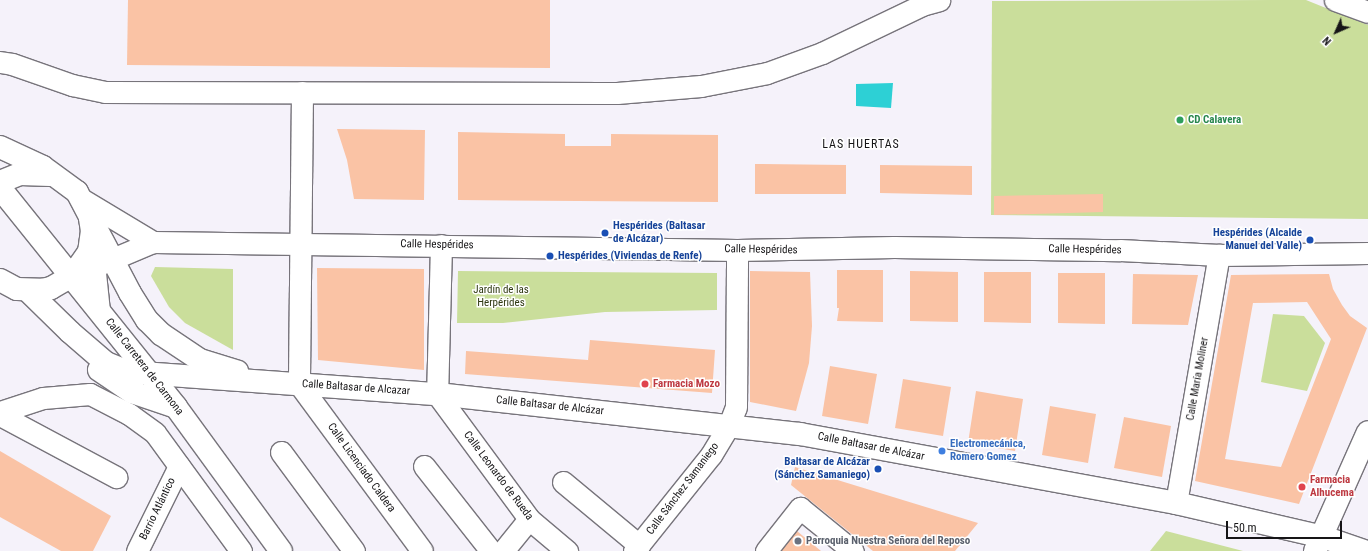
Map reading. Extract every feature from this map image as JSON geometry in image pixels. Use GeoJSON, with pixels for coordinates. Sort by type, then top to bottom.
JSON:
{"type":"FeatureCollection","features":[{"type":"Feature","properties":{"kind":"main road"},"geometry":{"type":"LineString","coordinates":[[0,147],[43,167],[70,186],[83,200],[91,220],[91,242],[85,261],[72,276],[52,288],[27,290],[0,281]]}},
{"type":"Feature","properties":{"kind":"main road"},"geometry":{"type":"LineString","coordinates":[[0,182],[20,174],[33,172],[59,178]]}},
{"type":"Feature","properties":{"kind":"main road","name":"Calle Carretera de Carmona"},"geometry":{"type":"LineString","coordinates":[[0,188],[176,407],[281,551]]}},
{"type":"Feature","properties":{"kind":"main road"},"geometry":{"type":"LineString","coordinates":[[83,200],[104,263],[130,293],[147,320],[179,348],[200,360],[275,382]]}},
{"type":"Feature","properties":{"kind":"main road"},"geometry":{"type":"LineString","coordinates":[[27,290],[70,332],[106,363],[117,369],[150,374],[275,382]]}},
{"type":"Feature","properties":{"kind":"main road"},"geometry":{"type":"LineString","coordinates":[[70,332],[101,372],[132,392],[176,407]]}},
{"type":"Feature","properties":{"kind":"main road","name":"Calle Baltasar de Alcazar"},"geometry":{"type":"LineString","coordinates":[[275,382],[437,394]]}},
{"type":"Feature","properties":{"kind":"main road","name":"Calle Baltasar de Alcázar"},"geometry":{"type":"LineString","coordinates":[[437,394],[800,434],[1176,503],[1319,544]]}},
{"type":"Feature","properties":{"kind":"main road"},"geometry":{"type":"LineString","coordinates":[[1319,544],[1368,432]]}},
{"type":"Feature","properties":{"kind":"main road"},"geometry":{"type":"LineString","coordinates":[[1319,544],[1368,537]]}},
{"type":"Feature","properties":{"kind":"main road"},"geometry":{"type":"LineString","coordinates":[[1319,544],[1364,551]]}},
{"type":"Feature","properties":{"kind":"street"},"geometry":{"type":"LineString","coordinates":[[0,62],[12,64],[72,85],[105,92],[617,93],[701,86],[767,73],[822,53],[922,6],[939,0]]}},
{"type":"Feature","properties":{"kind":"street"},"geometry":{"type":"LineString","coordinates":[[1335,0],[1368,12]]}},
{"type":"Feature","properties":{"kind":"street"},"geometry":{"type":"LineString","coordinates":[[299,384],[302,244],[302,92]]}},
{"type":"Feature","properties":{"kind":"street"},"geometry":{"type":"LineString","coordinates":[[83,200],[153,242]]}},
{"type":"Feature","properties":{"kind":"street"},"geometry":{"type":"LineString","coordinates":[[91,242],[104,263],[99,311]]}},
{"type":"Feature","properties":{"kind":"street"},"geometry":{"type":"LineString","coordinates":[[72,276],[153,242]]}},
{"type":"Feature","properties":{"kind":"street"},"geometry":{"type":"LineString","coordinates":[[130,293],[129,265],[133,258],[153,242]]}},
{"type":"Feature","properties":{"kind":"street","name":"Calle Hespérides"},"geometry":{"type":"LineString","coordinates":[[153,242],[737,250],[894,247],[1120,250],[1218,255],[1368,253]]}},
{"type":"Feature","properties":{"kind":"street"},"geometry":{"type":"LineString","coordinates":[[437,394],[441,245]]}},
{"type":"Feature","properties":{"kind":"street","name":"Calle Sánchez Samaniego"},"geometry":{"type":"LineString","coordinates":[[637,548],[711,455],[729,425],[736,407],[737,250]]}},
{"type":"Feature","properties":{"kind":"street","name":"Calle María Moliner"},"geometry":{"type":"LineString","coordinates":[[1176,503],[1218,255]]}},
{"type":"Feature","properties":{"kind":"street"},"geometry":{"type":"LineString","coordinates":[[90,394],[101,372]]}},
{"type":"Feature","properties":{"kind":"street","name":"Calle Licenciado Caldera"},"geometry":{"type":"LineString","coordinates":[[299,384],[422,551]]}},
{"type":"Feature","properties":{"kind":"street"},"geometry":{"type":"LineString","coordinates":[[0,414],[43,398],[90,394],[129,414],[155,433],[241,551]]}},
{"type":"Feature","properties":{"kind":"street","name":"Calle Leonardo de Rueda"},"geometry":{"type":"LineString","coordinates":[[437,394],[529,519],[567,551]]}},
{"type":"Feature","properties":{"kind":"street"},"geometry":{"type":"LineString","coordinates":[[0,414],[116,477]]}},
{"type":"Feature","properties":{"kind":"street"},"geometry":{"type":"LineString","coordinates":[[282,452],[354,551]]}},
{"type":"Feature","properties":{"kind":"street","name":"Barrio Atlántico"},"geometry":{"type":"LineString","coordinates":[[137,551],[179,466]]}},
{"type":"Feature","properties":{"kind":"street"},"geometry":{"type":"LineString","coordinates":[[424,466],[491,551]]}},
{"type":"Feature","properties":{"kind":"street"},"geometry":{"type":"LineString","coordinates":[[563,482],[637,548]]}},
{"type":"Feature","properties":{"kind":"street"},"geometry":{"type":"LineString","coordinates":[[766,551],[800,508],[853,551]]}},
{"type":"Feature","properties":{"kind":"street"},"geometry":{"type":"LineString","coordinates":[[503,551],[529,519]]}},
{"type":"Feature","properties":{"kind":"green space","name":"CD Calavera"},"geometry":{"type":"Polygon","coordinates":[[[1306,0],[1368,25],[1368,219],[991,215],[992,1],[1306,0]]]}},
{"type":"Feature","properties":{"kind":"green space"},"geometry":{"type":"Polygon","coordinates":[[[155,267],[233,269],[233,350],[185,323],[169,307],[151,276],[155,267]]]}},
{"type":"Feature","properties":{"kind":"green space","name":"Jardín de las Herpérides"},"geometry":{"type":"Polygon","coordinates":[[[458,271],[717,273],[717,310],[605,312],[503,323],[457,323],[458,271]]]}},
{"type":"Feature","properties":{"kind":"green space"},"geometry":{"type":"Polygon","coordinates":[[[1273,314],[1304,316],[1325,343],[1307,391],[1261,382],[1273,314]]]}},
{"type":"Feature","properties":{"kind":"green space"},"geometry":{"type":"Polygon","coordinates":[[[1166,531],[1243,551],[1150,551],[1166,531]]]}},
{"type":"Feature","properties":{"kind":"water"},"geometry":{"type":"Polygon","coordinates":[[[893,83],[891,108],[856,106],[856,84],[893,83]]]}},
{"type":"Feature","properties":{"kind":"building"},"geometry":{"type":"Polygon","coordinates":[[[128,0],[550,0],[550,68],[127,65],[128,0]]]}},
{"type":"Feature","properties":{"kind":"building"},"geometry":{"type":"Polygon","coordinates":[[[337,129],[425,130],[424,200],[354,199],[347,160],[337,129]]]}},
{"type":"Feature","properties":{"kind":"building"},"geometry":{"type":"Polygon","coordinates":[[[458,132],[565,134],[565,146],[611,146],[611,134],[718,135],[718,202],[458,200],[458,132]]]}},
{"type":"Feature","properties":{"kind":"building"},"geometry":{"type":"Polygon","coordinates":[[[755,164],[846,165],[846,194],[755,194],[755,164]]]}},
{"type":"Feature","properties":{"kind":"building"},"geometry":{"type":"Polygon","coordinates":[[[880,165],[972,166],[972,195],[880,193],[880,165]]]}},
{"type":"Feature","properties":{"kind":"building"},"geometry":{"type":"Polygon","coordinates":[[[1103,194],[1103,212],[994,215],[994,196],[1103,194]]]}},
{"type":"Feature","properties":{"kind":"building"},"geometry":{"type":"Polygon","coordinates":[[[317,268],[424,269],[424,370],[318,360],[317,268]]]}},
{"type":"Feature","properties":{"kind":"building"},"geometry":{"type":"Polygon","coordinates":[[[837,270],[883,270],[883,322],[837,321],[839,308],[837,308],[837,270]]]}},
{"type":"Feature","properties":{"kind":"building"},"geometry":{"type":"Polygon","coordinates":[[[750,271],[810,272],[812,326],[809,363],[796,411],[750,402],[750,271]]]}},
{"type":"Feature","properties":{"kind":"building"},"geometry":{"type":"Polygon","coordinates":[[[910,271],[958,272],[958,322],[910,321],[910,271]]]}},
{"type":"Feature","properties":{"kind":"building"},"geometry":{"type":"Polygon","coordinates":[[[984,272],[1031,272],[1031,323],[984,322],[984,272]]]}},
{"type":"Feature","properties":{"kind":"building"},"geometry":{"type":"Polygon","coordinates":[[[1058,273],[1105,273],[1105,324],[1058,323],[1058,273]]]}},
{"type":"Feature","properties":{"kind":"building"},"geometry":{"type":"Polygon","coordinates":[[[1133,274],[1198,275],[1188,325],[1132,324],[1133,274]]]}},
{"type":"Feature","properties":{"kind":"building"},"geometry":{"type":"Polygon","coordinates":[[[1329,274],[1333,289],[1342,305],[1350,316],[1367,328],[1299,504],[1195,481],[1231,275],[1329,274]],[[1307,302],[1253,303],[1225,459],[1281,467],[1331,339],[1307,302]]]}},
{"type":"Feature","properties":{"kind":"building"},"geometry":{"type":"Polygon","coordinates":[[[590,340],[715,350],[712,393],[465,374],[466,351],[588,360],[590,340]]]}},
{"type":"Feature","properties":{"kind":"building"},"geometry":{"type":"Polygon","coordinates":[[[830,366],[877,374],[868,424],[822,416],[830,366]]]}},
{"type":"Feature","properties":{"kind":"building"},"geometry":{"type":"Polygon","coordinates":[[[903,379],[951,387],[943,436],[895,428],[903,379]]]}},
{"type":"Feature","properties":{"kind":"building"},"geometry":{"type":"Polygon","coordinates":[[[976,391],[1023,399],[1015,451],[968,443],[976,391]]]}},
{"type":"Feature","properties":{"kind":"building"},"geometry":{"type":"Polygon","coordinates":[[[1050,406],[1096,414],[1088,463],[1042,455],[1050,406]]]}},
{"type":"Feature","properties":{"kind":"building"},"geometry":{"type":"Polygon","coordinates":[[[1124,417],[1171,426],[1162,477],[1114,468],[1124,417]]]}},
{"type":"Feature","properties":{"kind":"building"},"geometry":{"type":"Polygon","coordinates":[[[0,451],[111,516],[93,551],[61,551],[0,517],[0,451]]]}},
{"type":"Feature","properties":{"kind":"building"},"geometry":{"type":"Polygon","coordinates":[[[795,467],[978,523],[955,551],[873,551],[791,485],[795,467]]]}},
{"type":"Feature","properties":{"kind":"building","name":"Parroquia Nuestra Señora del Reposo"},"geometry":{"type":"Polygon","coordinates":[[[797,531],[821,551],[781,551],[797,531]]]}},
{"type":"Feature","properties":{"kind":"place","name":"CD Calavera"},"geometry":{"type":"Point","coordinates":[1180,120]}},
{"type":"Feature","properties":{"kind":"place","name":"Hespérides (Baltasar de Alcázar)"},"geometry":{"type":"Point","coordinates":[605,233]}},
{"type":"Feature","properties":{"kind":"place","name":"Hespérides (Alcalde Manuel del Valle)"},"geometry":{"type":"Point","coordinates":[1310,240]}},
{"type":"Feature","properties":{"kind":"place","name":"Hespérides (Viviendas de Renfe)"},"geometry":{"type":"Point","coordinates":[550,256]}},
{"type":"Feature","properties":{"kind":"place","name":"Farmacia Mozo"},"geometry":{"type":"Point","coordinates":[645,384]}},
{"type":"Feature","properties":{"kind":"place","name":"Electromecánica, Romero Gomez"},"geometry":{"type":"Point","coordinates":[942,451]}},
{"type":"Feature","properties":{"kind":"place","name":"Baltasar de Alcázar (Sánchez Samaniego)"},"geometry":{"type":"Point","coordinates":[878,469]}},
{"type":"Feature","properties":{"kind":"place","name":"Farmacia Alhucema"},"geometry":{"type":"Point","coordinates":[1302,487]}},
{"type":"Feature","properties":{"kind":"place","name":"Parroquia Nuestra Señora del Reposo"},"geometry":{"type":"Point","coordinates":[798,541]}},
{"type":"Feature","properties":{"kind":"district","name":"LAS HUERTAS"},"geometry":{"type":"Point","coordinates":[861,145]}}]}
